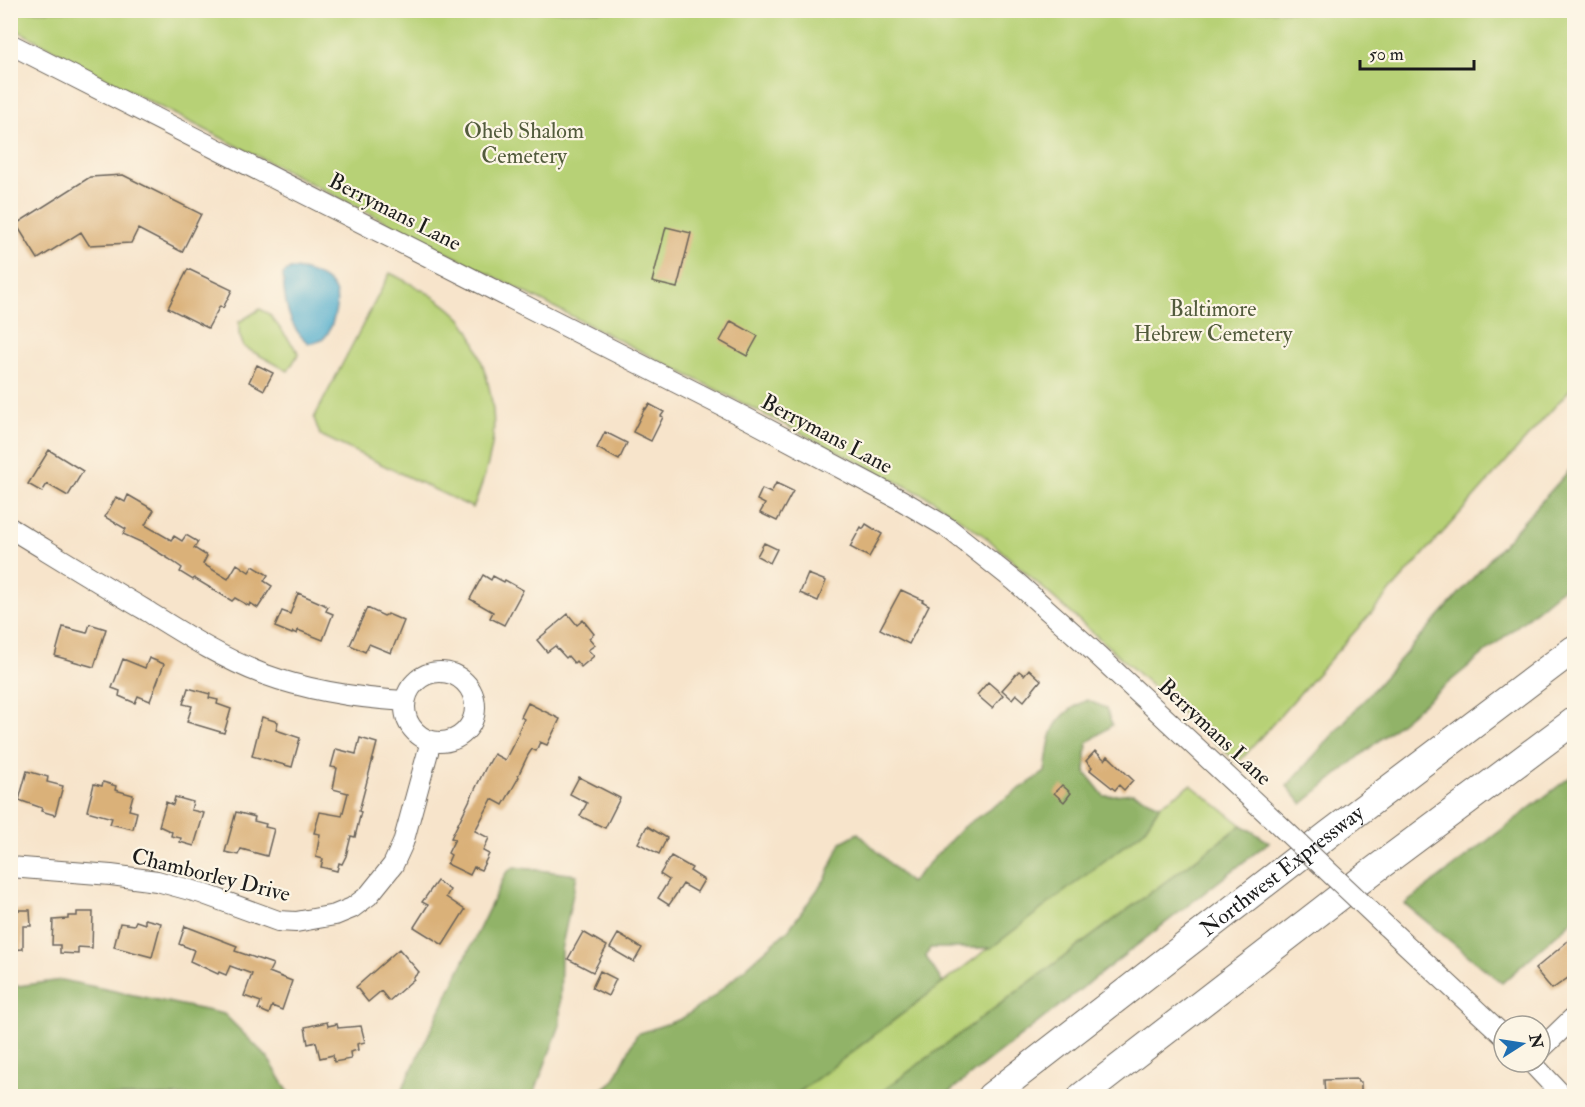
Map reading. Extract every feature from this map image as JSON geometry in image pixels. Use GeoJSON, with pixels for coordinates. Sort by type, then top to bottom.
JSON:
{"type":"FeatureCollection","features":[{"type":"Feature","properties":{"kind":"highway","name":"Northwest Expressway"},"geometry":{"type":"LineString","coordinates":[[992,1096],[1329,834],[1575,649]]}},
{"type":"Feature","properties":{"kind":"highway"},"geometry":{"type":"LineString","coordinates":[[1082,1096],[1360,881],[1575,721]]}},
{"type":"Feature","properties":{"kind":"street","name":"Berrymans Lane"},"geometry":{"type":"LineString","coordinates":[[10,44],[760,425],[901,500],[939,523],[981,553],[1065,626],[1492,1025]]}},
{"type":"Feature","properties":{"kind":"street"},"geometry":{"type":"LineString","coordinates":[[10,528],[200,644],[233,661],[264,674],[325,692],[405,701]]}},
{"type":"Feature","properties":{"kind":"street"},"geometry":{"type":"LineString","coordinates":[[440,671],[450,673],[467,684],[475,702],[472,722],[454,739],[444,742],[431,741],[418,734],[410,724],[405,701],[410,688],[420,678],[440,671]]}},
{"type":"Feature","properties":{"kind":"street","name":"Chamborley Drive"},"geometry":{"type":"LineString","coordinates":[[10,867],[157,881],[201,893],[278,921],[296,922],[335,915],[352,908],[368,896],[393,865],[403,843],[431,741]]}},
{"type":"Feature","properties":{"kind":"street"},"geometry":{"type":"LineString","coordinates":[[1552,1039],[1575,1017]]}},
{"type":"Feature","properties":{"kind":"street"},"geometry":{"type":"LineString","coordinates":[[1542,1074],[1563,1096]]}},
{"type":"Feature","properties":{"kind":"green space","name":"Baltimore Hebrew Cemetery"},"geometry":{"type":"Polygon","coordinates":[[[10,11],[1574,11],[1574,385],[1238,763],[987,538],[931,499],[137,95],[11,27],[10,11]]]}},
{"type":"Feature","properties":{"kind":"green space"},"geometry":{"type":"Polygon","coordinates":[[[390,273],[433,296],[461,318],[478,351],[487,379],[494,416],[487,469],[473,508],[320,435],[314,418],[390,273]]]}},
{"type":"Feature","properties":{"kind":"green space"},"geometry":{"type":"Polygon","coordinates":[[[260,309],[269,314],[299,353],[288,371],[244,347],[239,334],[239,322],[260,309]]]}},
{"type":"Feature","properties":{"kind":"green space"},"geometry":{"type":"Polygon","coordinates":[[[1574,465],[1574,579],[1302,804],[1287,786],[1574,465]]]}},
{"type":"Feature","properties":{"kind":"green space"},"geometry":{"type":"Polygon","coordinates":[[[1087,700],[1106,708],[1112,725],[1087,743],[1085,772],[1104,796],[1133,793],[1160,805],[1143,831],[991,948],[930,948],[926,957],[943,983],[794,1096],[594,1096],[614,1080],[637,1034],[681,1019],[713,997],[789,929],[826,878],[841,842],[858,833],[910,883],[963,827],[1045,772],[1048,747],[1054,728],[1066,714],[1087,700]]]}},
{"type":"Feature","properties":{"kind":"green space"},"geometry":{"type":"Polygon","coordinates":[[[1574,774],[1574,919],[1502,983],[1405,904],[1574,774]]]}},
{"type":"Feature","properties":{"kind":"green space"},"geometry":{"type":"Polygon","coordinates":[[[1191,785],[1242,825],[876,1096],[794,1096],[1143,831],[1160,805],[1191,785]]]}},
{"type":"Feature","properties":{"kind":"green space"},"geometry":{"type":"Polygon","coordinates":[[[1242,825],[1269,842],[944,1096],[876,1096],[1242,825]]]}},
{"type":"Feature","properties":{"kind":"green space"},"geometry":{"type":"Polygon","coordinates":[[[514,867],[577,875],[561,950],[560,1025],[533,1096],[399,1096],[506,873],[514,867]]]}},
{"type":"Feature","properties":{"kind":"green space"},"geometry":{"type":"Polygon","coordinates":[[[62,980],[224,1014],[268,1058],[291,1096],[11,1096],[11,987],[62,980]]]}},
{"type":"Feature","properties":{"kind":"water"},"geometry":{"type":"Polygon","coordinates":[[[290,269],[302,270],[322,277],[335,291],[334,317],[329,331],[320,341],[308,343],[295,329],[291,320],[284,293],[283,274],[290,269]]]}},
{"type":"Feature","properties":{"kind":"building"},"geometry":{"type":"Polygon","coordinates":[[[123,175],[201,214],[182,252],[138,229],[131,243],[89,245],[81,232],[38,259],[16,224],[90,177],[123,175]]]}},
{"type":"Feature","properties":{"kind":"building"},"geometry":{"type":"Polygon","coordinates":[[[666,227],[691,233],[677,288],[652,282],[666,227]]]}},
{"type":"Feature","properties":{"kind":"building"},"geometry":{"type":"Polygon","coordinates":[[[188,269],[232,290],[223,308],[220,306],[208,328],[168,308],[188,269]]]}},
{"type":"Feature","properties":{"kind":"building"},"geometry":{"type":"Polygon","coordinates":[[[731,321],[758,336],[747,356],[720,341],[731,321]]]}},
{"type":"Feature","properties":{"kind":"building"},"geometry":{"type":"Polygon","coordinates":[[[257,365],[273,373],[264,390],[249,382],[257,365]]]}},
{"type":"Feature","properties":{"kind":"building"},"geometry":{"type":"Polygon","coordinates":[[[649,404],[664,412],[651,441],[633,432],[649,404]]]}},
{"type":"Feature","properties":{"kind":"building"},"geometry":{"type":"Polygon","coordinates":[[[605,432],[627,443],[619,460],[597,448],[605,432]]]}},
{"type":"Feature","properties":{"kind":"building"},"geometry":{"type":"Polygon","coordinates":[[[49,450],[83,471],[68,496],[47,484],[42,492],[28,484],[49,450]]]}},
{"type":"Feature","properties":{"kind":"building"},"geometry":{"type":"Polygon","coordinates":[[[776,483],[793,491],[777,521],[760,513],[765,504],[757,500],[762,489],[771,493],[776,483]]]}},
{"type":"Feature","properties":{"kind":"building"},"geometry":{"type":"Polygon","coordinates":[[[128,495],[154,510],[145,525],[171,540],[174,536],[182,541],[186,535],[198,542],[194,548],[207,556],[203,564],[228,579],[237,564],[249,572],[253,566],[268,575],[264,581],[272,586],[258,608],[235,598],[232,601],[194,578],[193,580],[180,572],[182,568],[169,559],[123,534],[126,529],[105,517],[116,497],[125,502],[128,495]]]}},
{"type":"Feature","properties":{"kind":"building"},"geometry":{"type":"Polygon","coordinates":[[[866,524],[882,534],[869,557],[850,547],[861,527],[863,529],[866,524]]]}},
{"type":"Feature","properties":{"kind":"building"},"geometry":{"type":"Polygon","coordinates":[[[764,543],[777,549],[770,563],[757,556],[764,543]]]}},
{"type":"Feature","properties":{"kind":"building"},"geometry":{"type":"Polygon","coordinates":[[[808,574],[826,581],[818,601],[800,593],[808,574]]]}},
{"type":"Feature","properties":{"kind":"building"},"geometry":{"type":"Polygon","coordinates":[[[483,575],[491,580],[493,576],[504,582],[505,580],[523,590],[504,625],[490,618],[493,612],[470,599],[483,575]]]}},
{"type":"Feature","properties":{"kind":"building"},"geometry":{"type":"Polygon","coordinates":[[[901,590],[929,605],[909,644],[880,629],[901,590]]]}},
{"type":"Feature","properties":{"kind":"building"},"geometry":{"type":"Polygon","coordinates":[[[298,593],[328,607],[326,611],[333,614],[323,640],[298,630],[297,634],[293,632],[292,634],[275,627],[282,611],[290,614],[298,593]]]}},
{"type":"Feature","properties":{"kind":"building"},"geometry":{"type":"Polygon","coordinates":[[[367,608],[384,616],[388,614],[404,621],[391,653],[369,644],[365,652],[350,645],[367,608]]]}},
{"type":"Feature","properties":{"kind":"building"},"geometry":{"type":"Polygon","coordinates":[[[568,614],[577,625],[583,620],[594,634],[589,638],[595,645],[588,650],[594,656],[581,667],[568,656],[566,658],[555,646],[547,652],[537,640],[568,614]]]}},
{"type":"Feature","properties":{"kind":"building"},"geometry":{"type":"Polygon","coordinates":[[[90,624],[106,629],[94,667],[55,656],[63,627],[87,633],[90,624]]]}},
{"type":"Feature","properties":{"kind":"building"},"geometry":{"type":"Polygon","coordinates":[[[149,658],[164,664],[150,701],[138,696],[135,703],[119,696],[120,691],[112,688],[123,659],[145,668],[149,658]]]}},
{"type":"Feature","properties":{"kind":"building"},"geometry":{"type":"Polygon","coordinates":[[[1029,669],[1041,680],[1024,701],[1016,694],[1012,699],[1002,690],[1019,671],[1024,675],[1029,669]]]}},
{"type":"Feature","properties":{"kind":"building"},"geometry":{"type":"Polygon","coordinates":[[[988,682],[1003,695],[992,708],[977,695],[988,682]]]}},
{"type":"Feature","properties":{"kind":"building"},"geometry":{"type":"Polygon","coordinates":[[[188,688],[210,694],[209,698],[218,700],[217,704],[231,709],[224,733],[187,722],[192,706],[183,704],[188,688]]]}},
{"type":"Feature","properties":{"kind":"building"},"geometry":{"type":"Polygon","coordinates":[[[528,703],[560,719],[547,745],[540,742],[536,751],[532,749],[528,755],[503,805],[492,799],[475,831],[489,838],[483,851],[489,854],[481,870],[474,867],[470,875],[447,864],[451,855],[448,853],[455,839],[451,838],[494,754],[505,760],[519,733],[524,719],[521,717],[528,703]]]}},
{"type":"Feature","properties":{"kind":"building"},"geometry":{"type":"Polygon","coordinates":[[[262,717],[278,722],[276,730],[300,738],[292,767],[252,756],[262,717]]]}},
{"type":"Feature","properties":{"kind":"building"},"geometry":{"type":"Polygon","coordinates":[[[360,738],[377,743],[359,811],[361,812],[355,837],[351,836],[346,856],[342,864],[339,863],[337,871],[321,867],[323,859],[316,857],[320,834],[314,833],[320,812],[342,816],[348,793],[333,789],[337,768],[331,767],[336,749],[356,754],[360,738]]]}},
{"type":"Feature","properties":{"kind":"building"},"geometry":{"type":"Polygon","coordinates":[[[1095,751],[1105,760],[1108,756],[1133,780],[1124,790],[1119,785],[1115,790],[1090,770],[1092,767],[1086,761],[1095,751]]]}},
{"type":"Feature","properties":{"kind":"building"},"geometry":{"type":"Polygon","coordinates":[[[27,771],[48,777],[47,782],[63,786],[55,815],[19,800],[27,771]]]}},
{"type":"Feature","properties":{"kind":"building"},"geometry":{"type":"Polygon","coordinates":[[[579,777],[620,798],[605,828],[580,816],[587,803],[570,794],[579,777]]]}},
{"type":"Feature","properties":{"kind":"building"},"geometry":{"type":"Polygon","coordinates":[[[103,782],[116,786],[115,790],[133,795],[129,810],[137,812],[133,829],[110,824],[112,818],[87,811],[94,784],[102,786],[103,782]]]}},
{"type":"Feature","properties":{"kind":"building"},"geometry":{"type":"Polygon","coordinates":[[[1062,785],[1071,793],[1064,802],[1054,793],[1062,785]]]}},
{"type":"Feature","properties":{"kind":"building"},"geometry":{"type":"Polygon","coordinates":[[[175,797],[193,802],[191,810],[204,813],[194,846],[180,842],[181,838],[171,836],[172,832],[159,826],[166,802],[173,805],[175,797]]]}},
{"type":"Feature","properties":{"kind":"building"},"geometry":{"type":"Polygon","coordinates":[[[236,812],[255,817],[254,821],[274,829],[267,856],[241,849],[238,855],[225,852],[236,812]]]}},
{"type":"Feature","properties":{"kind":"building"},"geometry":{"type":"Polygon","coordinates":[[[647,826],[667,838],[659,854],[638,843],[647,826]]]}},
{"type":"Feature","properties":{"kind":"building"},"geometry":{"type":"Polygon","coordinates":[[[671,856],[692,868],[690,871],[704,880],[697,892],[683,884],[669,905],[658,898],[669,880],[660,874],[671,856]]]}},
{"type":"Feature","properties":{"kind":"building"},"geometry":{"type":"Polygon","coordinates":[[[437,881],[450,890],[446,897],[465,910],[443,945],[414,927],[428,905],[422,902],[437,881]]]}},
{"type":"Feature","properties":{"kind":"building"},"geometry":{"type":"Polygon","coordinates":[[[10,910],[30,910],[31,926],[23,926],[23,949],[10,950],[10,910]]]}},
{"type":"Feature","properties":{"kind":"building"},"geometry":{"type":"Polygon","coordinates":[[[77,912],[93,912],[92,948],[78,947],[78,954],[60,953],[60,945],[52,945],[53,920],[77,916],[77,912]]]}},
{"type":"Feature","properties":{"kind":"building"},"geometry":{"type":"Polygon","coordinates":[[[145,919],[161,923],[152,957],[114,947],[120,923],[134,925],[136,921],[145,924],[145,919]]]}},
{"type":"Feature","properties":{"kind":"building"},"geometry":{"type":"Polygon","coordinates":[[[185,926],[237,946],[235,951],[273,964],[269,972],[292,981],[282,1010],[272,1006],[269,1014],[258,1009],[261,1002],[244,996],[252,974],[230,966],[226,975],[219,972],[218,974],[190,961],[194,950],[179,944],[185,926]]]}},
{"type":"Feature","properties":{"kind":"building"},"geometry":{"type":"Polygon","coordinates":[[[583,932],[607,946],[593,972],[568,959],[583,932]]]}},
{"type":"Feature","properties":{"kind":"building"},"geometry":{"type":"Polygon","coordinates":[[[618,934],[642,948],[634,962],[610,948],[618,934]]]}},
{"type":"Feature","properties":{"kind":"building"},"geometry":{"type":"Polygon","coordinates":[[[1575,935],[1575,973],[1552,989],[1535,969],[1575,935]]]}},
{"type":"Feature","properties":{"kind":"building"},"geometry":{"type":"Polygon","coordinates":[[[399,949],[419,972],[389,1001],[381,991],[368,1002],[356,987],[399,949]]]}},
{"type":"Feature","properties":{"kind":"building"},"geometry":{"type":"Polygon","coordinates":[[[600,971],[616,979],[608,996],[592,988],[600,971]]]}},
{"type":"Feature","properties":{"kind":"building"},"geometry":{"type":"Polygon","coordinates":[[[327,1022],[328,1026],[337,1024],[338,1028],[361,1026],[365,1042],[357,1044],[358,1050],[350,1052],[351,1059],[334,1062],[333,1055],[320,1058],[316,1042],[308,1044],[305,1027],[327,1022]]]}},
{"type":"Feature","properties":{"kind":"building"},"geometry":{"type":"Polygon","coordinates":[[[1357,1079],[1361,1082],[1361,1096],[1325,1096],[1324,1080],[1357,1079]]]}},
{"type":"Feature","properties":{"kind":"park label","name":"Oheb Shalom Cemetery"},"geometry":{"type":"Point","coordinates":[524,144]}}]}
